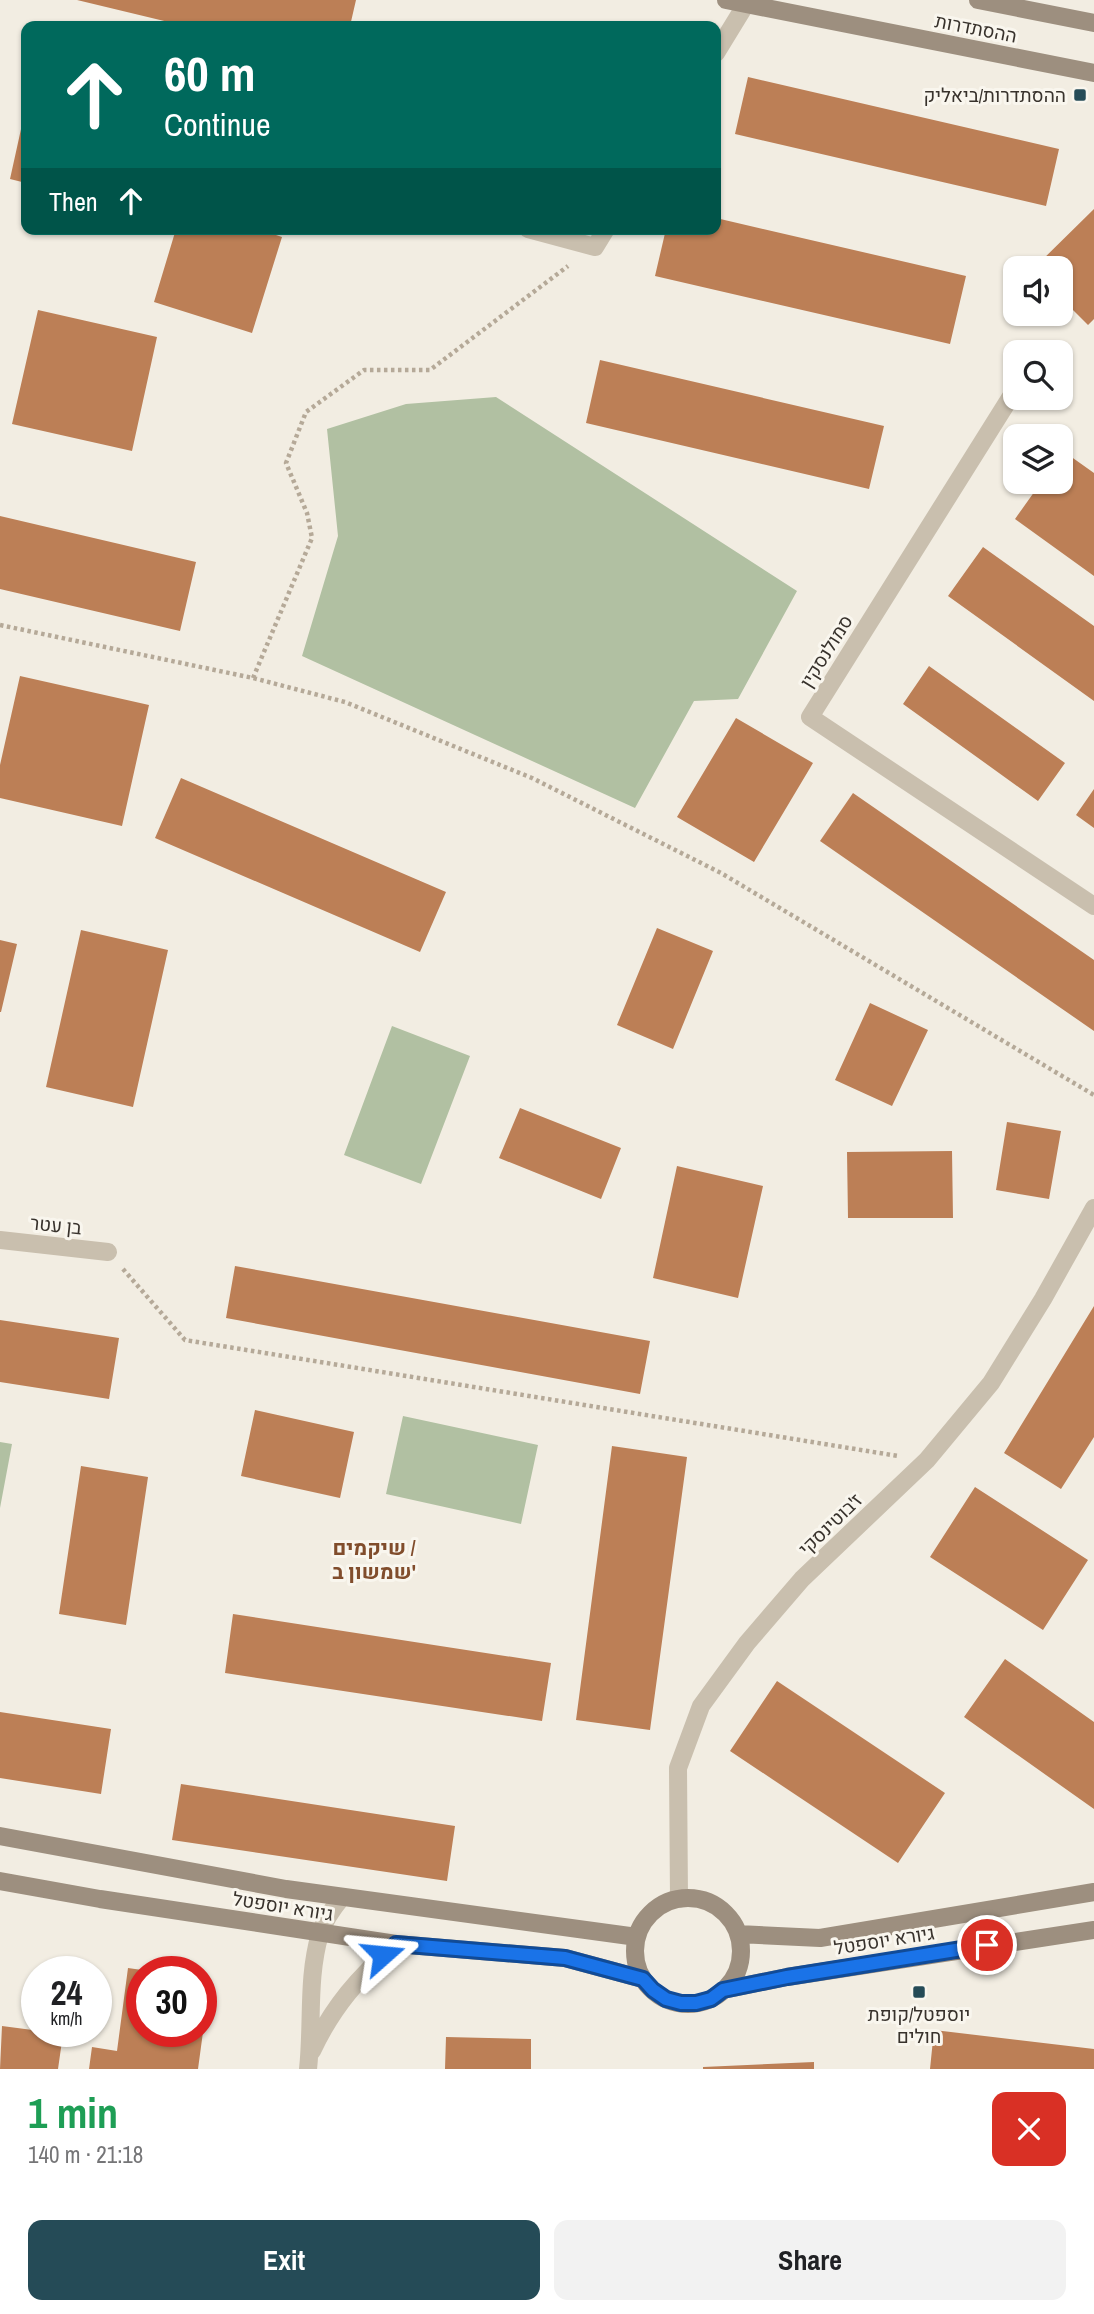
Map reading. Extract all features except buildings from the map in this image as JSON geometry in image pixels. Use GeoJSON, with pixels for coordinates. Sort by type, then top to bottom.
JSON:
{"type":"FeatureCollection","features":[{"type":"Feature","properties":{"kind":"street","name":"ההסתדרות"},"geometry":{"type":"LineString","coordinates":[[726,0],[1094,73]]}},
{"type":"Feature","properties":{"kind":"street","name":"ההסתדרות"},"geometry":{"type":"LineString","coordinates":[[978,0],[1094,23]]}},
{"type":"Feature","properties":{"kind":"street"},"geometry":{"type":"LineString","coordinates":[[721,45],[746,4]]}},
{"type":"Feature","properties":{"kind":"street"},"geometry":{"type":"LineString","coordinates":[[550,235],[595,247],[602,235]]}},
{"type":"Feature","properties":{"kind":"street","name":"סמולנסקין"},"geometry":{"type":"LineString","coordinates":[[1003,409],[810,717],[1094,906]]}},
{"type":"Feature","properties":{"kind":"street","name":"ז'בוטינסקי"},"geometry":{"type":"LineString","coordinates":[[678,1899],[678,1768],[701,1706],[747,1643],[802,1579],[926,1460],[991,1383],[1043,1299],[1094,1208]]}},
{"type":"Feature","properties":{"kind":"street","name":"בן עטר"},"geometry":{"type":"LineString","coordinates":[[0,1240],[108,1252]]}},
{"type":"Feature","properties":{"kind":"street","name":"גיורא יוספטל"},"geometry":{"type":"LineString","coordinates":[[0,1836],[286,1889],[637,1937]]}},
{"type":"Feature","properties":{"kind":"street","name":"גיורא יוספטל"},"geometry":{"type":"LineString","coordinates":[[0,1881],[396,1944],[565,1958],[643,1979]]}},
{"type":"Feature","properties":{"kind":"street","name":"גיורא יוספטל"},"geometry":{"type":"LineString","coordinates":[[738,1934],[820,1938],[1094,1892]]}},
{"type":"Feature","properties":{"kind":"street"},"geometry":{"type":"LineString","coordinates":[[309,2063],[313,1976],[320,1933],[329,1913],[342,1897]]}},
{"type":"Feature","properties":{"kind":"street"},"geometry":{"type":"LineString","coordinates":[[694,1898],[715,1906],[731,1920],[738,1934],[741,1949],[739,1965],[733,1978],[711,1999],[681,2003],[666,1999],[643,1979],[637,1965],[637,1937],[643,1923],[664,1903],[694,1898]]}},
{"type":"Feature","properties":{"kind":"street","name":"גיורא יוספטל"},"geometry":{"type":"LineString","coordinates":[[723,1990],[814,1973],[1094,1930]]}},
{"type":"Feature","properties":{"kind":"street"},"geometry":{"type":"LineString","coordinates":[[309,2063],[325,2023],[345,1994],[396,1944]]}},
{"type":"Feature","properties":{"kind":"path"},"geometry":{"type":"LineString","coordinates":[[253,678],[312,538],[307,513],[286,463],[306,412],[364,370],[430,370],[595,247]]}},
{"type":"Feature","properties":{"kind":"path"},"geometry":{"type":"LineString","coordinates":[[0,625],[253,678],[345,702],[544,784],[721,873],[1094,1095]]}},
{"type":"Feature","properties":{"kind":"path"},"geometry":{"type":"LineString","coordinates":[[108,1252],[185,1340],[926,1460]]}},
{"type":"Feature","properties":{"kind":"green space"},"geometry":{"type":"Polygon","coordinates":[[[496,397],[797,591],[738,699],[694,701],[635,808],[302,656],[338,536],[327,429],[406,404],[496,397]]]}},
{"type":"Feature","properties":{"kind":"green space"},"geometry":{"type":"Polygon","coordinates":[[[392,1026],[470,1056],[421,1184],[344,1155],[392,1026]]]}},
{"type":"Feature","properties":{"kind":"green space"},"geometry":{"type":"Polygon","coordinates":[[[403,1416],[538,1445],[521,1524],[386,1494],[403,1416]]]}},
{"type":"Feature","properties":{"kind":"green space"},"geometry":{"type":"Polygon","coordinates":[[[0,1442],[12,1444],[0,1508],[0,1442]]]}},
{"type":"Feature","properties":{"kind":"place","name":"ההסתדרות/ביאליק"},"geometry":{"type":"Point","coordinates":[1080,95]}},
{"type":"Feature","properties":{"kind":"place","name":"יוספטל/קופת חולים"},"geometry":{"type":"Point","coordinates":[919,1992]}},
{"type":"Feature","properties":{"kind":"district","name":"שיקמים / שמשון ב'"},"geometry":{"type":"Point","coordinates":[374,1560]}},
{"type":"Feature","properties":{"kind":"route"},"geometry":{"type":"LineString","coordinates":[[383,1955],[396,1944],[565,1958],[643,1979],[666,1999],[696,2003],[711,1999],[723,1990],[787,1977],[987,1945]]}}]}
